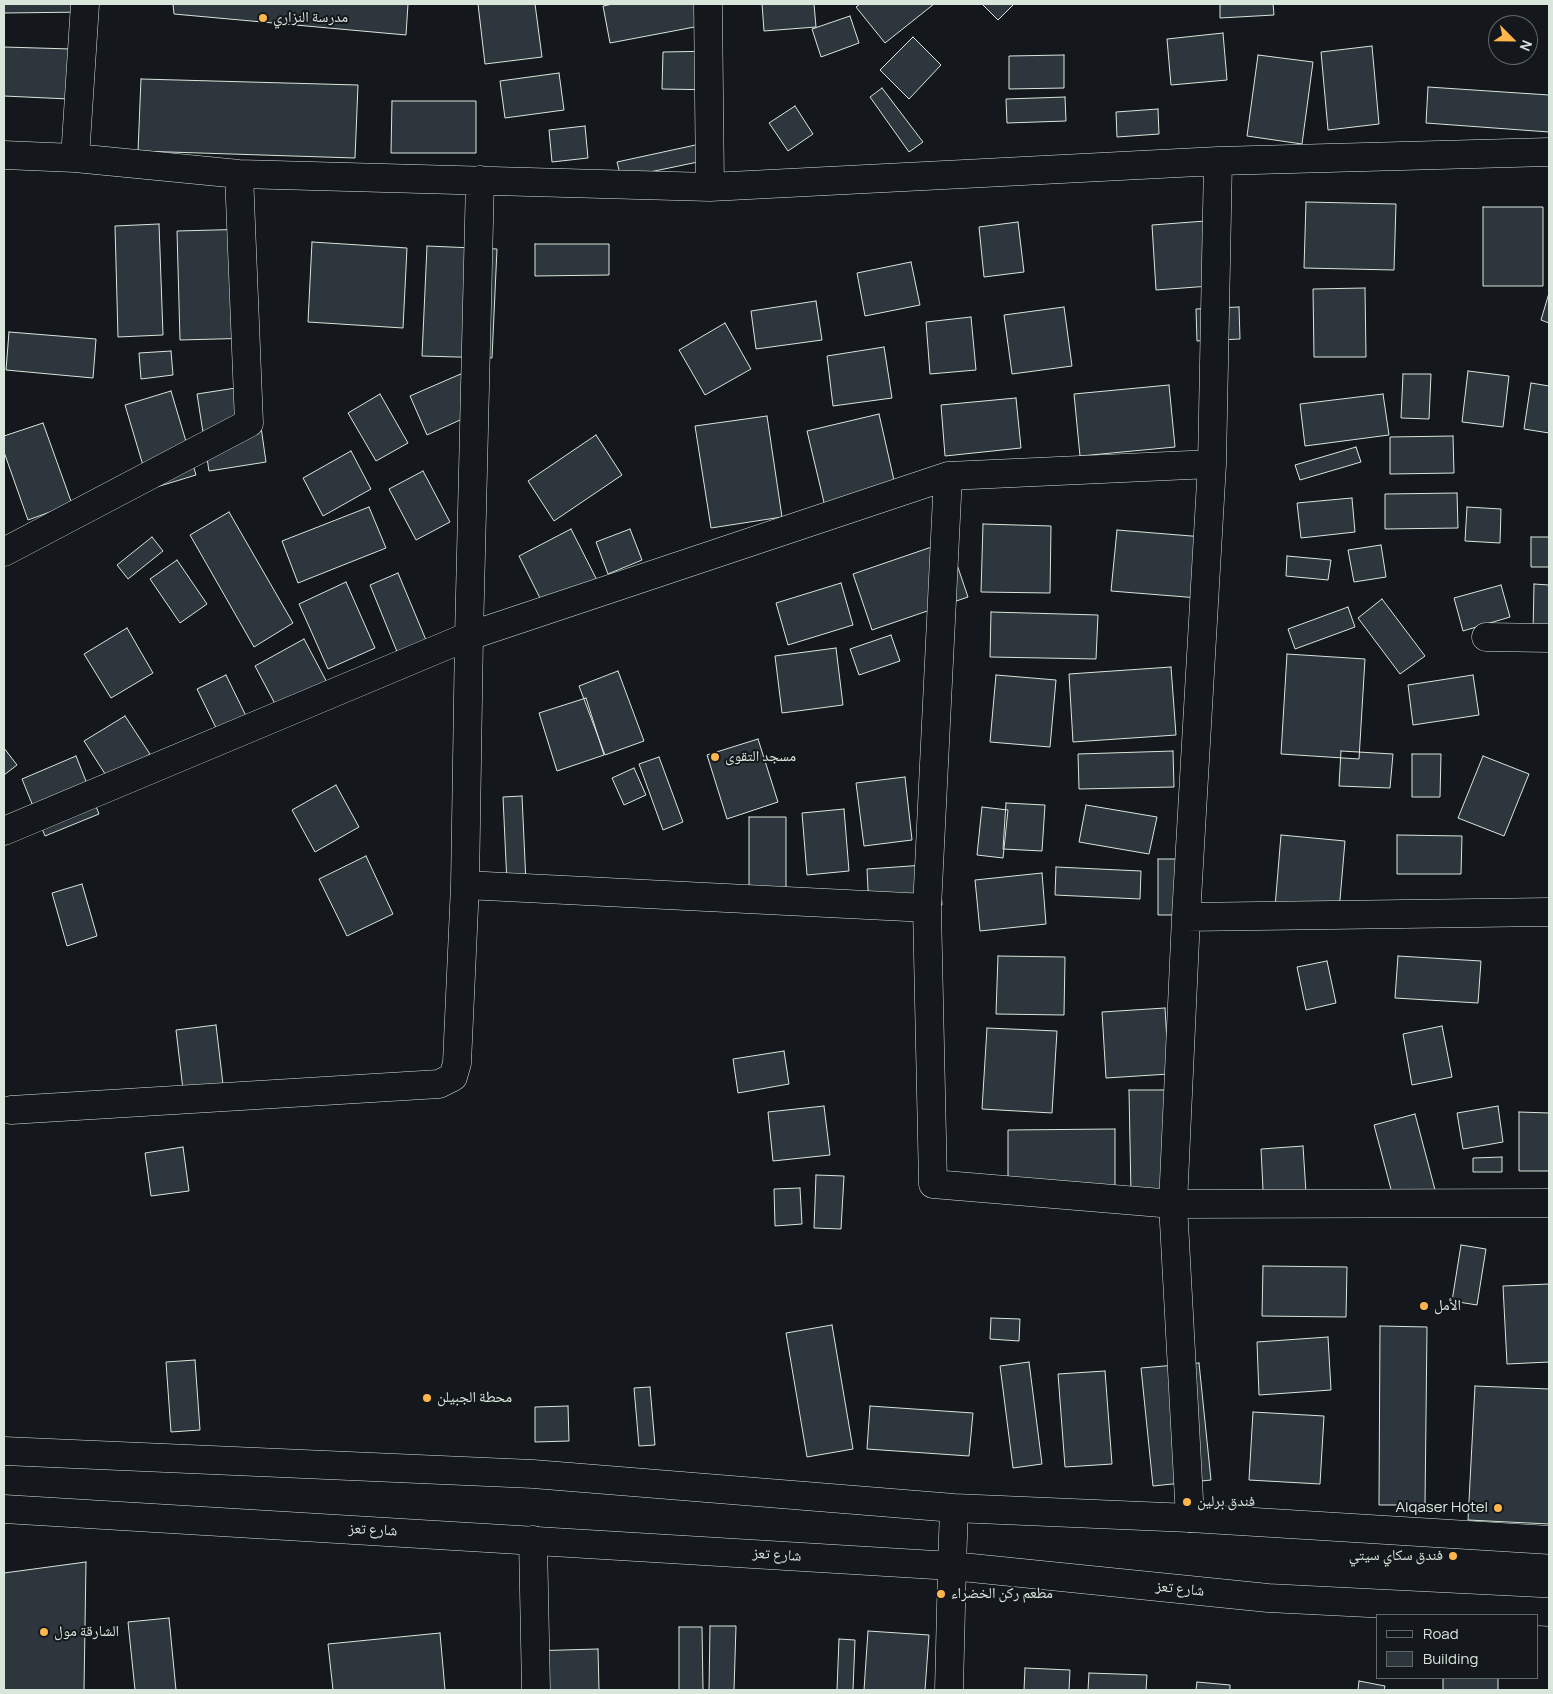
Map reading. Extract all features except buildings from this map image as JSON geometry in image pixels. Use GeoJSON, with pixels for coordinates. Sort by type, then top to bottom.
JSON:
{"type":"FeatureCollection","features":[{"type":"Feature","properties":{"kind":"main road"},"geometry":{"type":"LineString","coordinates":[[75,158],[85,4]]}},
{"type":"Feature","properties":{"kind":"main road"},"geometry":{"type":"LineString","coordinates":[[708,4],[710,187]]}},
{"type":"Feature","properties":{"kind":"main road"},"geometry":{"type":"LineString","coordinates":[[4,155],[75,158],[239,174],[710,187],[1218,161],[1549,152]]}},
{"type":"Feature","properties":{"kind":"main road"},"geometry":{"type":"LineString","coordinates":[[1190,1518],[1173,1204],[1186,917],[1212,464],[1218,161]]}},
{"type":"Feature","properties":{"kind":"main road"},"geometry":{"type":"LineString","coordinates":[[4,552],[249,423],[239,174]]}},
{"type":"Feature","properties":{"kind":"main road"},"geometry":{"type":"LineString","coordinates":[[11,1110],[439,1084],[453,1077],[457,1063],[465,885],[480,180]]}},
{"type":"Feature","properties":{"kind":"main road"},"geometry":{"type":"LineString","coordinates":[[4,831],[469,636],[948,476],[1212,464]]}},
{"type":"Feature","properties":{"kind":"main road"},"geometry":{"type":"LineString","coordinates":[[948,476],[927,908],[933,1184],[1173,1204],[1549,1203]]}},
{"type":"Feature","properties":{"kind":"main road"},"geometry":{"type":"LineString","coordinates":[[1486,637],[1549,638]]}},
{"type":"Feature","properties":{"kind":"main road"},"geometry":{"type":"LineString","coordinates":[[465,885],[927,908]]}},
{"type":"Feature","properties":{"kind":"main road"},"geometry":{"type":"LineString","coordinates":[[1186,917],[1549,912]]}},
{"type":"Feature","properties":{"kind":"main road"},"geometry":{"type":"LineString","coordinates":[[4,1451],[533,1474],[954,1508],[1190,1518],[1549,1540]]}},
{"type":"Feature","properties":{"kind":"main road","name":"شارع تعز"},"geometry":{"type":"LineString","coordinates":[[4,1508],[952,1566],[1268,1598],[1549,1612]]}},
{"type":"Feature","properties":{"kind":"main road"},"geometry":{"type":"LineString","coordinates":[[949,1690],[954,1508]]}},
{"type":"Feature","properties":{"kind":"main road"},"geometry":{"type":"LineString","coordinates":[[533,1540],[536,1690]]}},
{"type":"Feature","properties":{"kind":"place","name":"مدرسة النزاري"},"geometry":{"type":"Point","coordinates":[263,18]}},
{"type":"Feature","properties":{"kind":"place","name":"مسجد التقوى"},"geometry":{"type":"Point","coordinates":[715,757]}},
{"type":"Feature","properties":{"kind":"place","name":"الأمل"},"geometry":{"type":"Point","coordinates":[1424,1306]}},
{"type":"Feature","properties":{"kind":"place","name":"محطة الجبيلن"},"geometry":{"type":"Point","coordinates":[427,1398]}},
{"type":"Feature","properties":{"kind":"place","name":"فندق برلين"},"geometry":{"type":"Point","coordinates":[1187,1502]}},
{"type":"Feature","properties":{"kind":"place","name":"Alqaser Hotel"},"geometry":{"type":"Point","coordinates":[1498,1508]}},
{"type":"Feature","properties":{"kind":"place","name":"فندق سكاي سيتي"},"geometry":{"type":"Point","coordinates":[1453,1556]}},
{"type":"Feature","properties":{"kind":"place","name":"مطعم ركن الخضراء"},"geometry":{"type":"Point","coordinates":[941,1594]}},
{"type":"Feature","properties":{"kind":"place","name":"الشارقة مول"},"geometry":{"type":"Point","coordinates":[44,1632]}}]}
